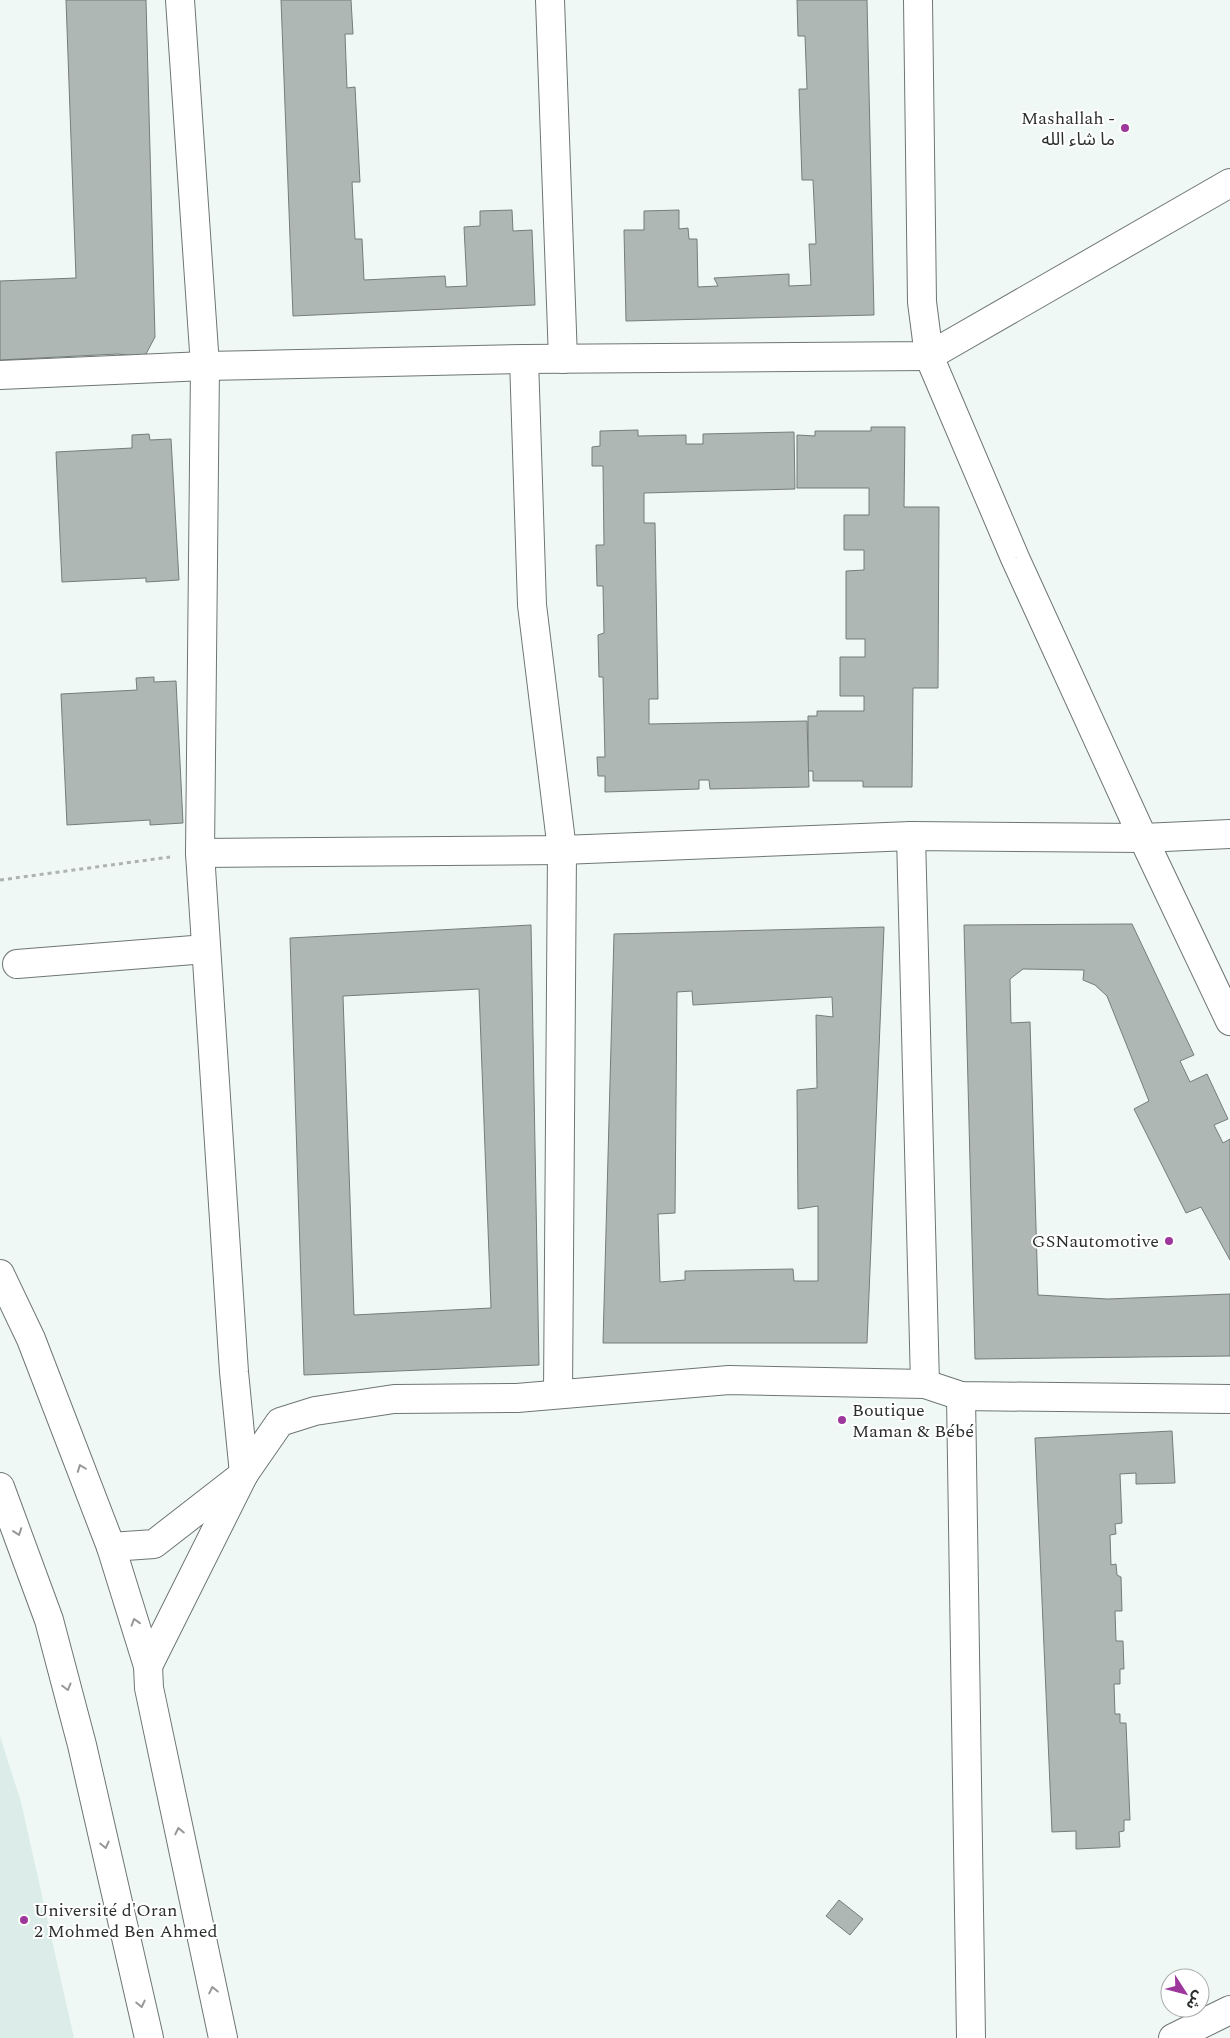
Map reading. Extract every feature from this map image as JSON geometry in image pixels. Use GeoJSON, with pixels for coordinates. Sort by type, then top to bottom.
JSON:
{"type":"FeatureCollection","features":[{"type":"Feature","properties":{"kind":"street"},"geometry":{"type":"LineString","coordinates":[[180,0],[205,366],[200,853],[234,1362],[244,1474]]}},
{"type":"Feature","properties":{"kind":"street"},"geometry":{"type":"LineString","coordinates":[[550,0],[564,359]]}},
{"type":"Feature","properties":{"kind":"street"},"geometry":{"type":"LineString","coordinates":[[918,0],[922,302],[929,356],[1014,558],[1230,1021]]}},
{"type":"Feature","properties":{"kind":"street"},"geometry":{"type":"LineString","coordinates":[[0,374],[205,366],[524,359],[929,356],[1230,183]]}},
{"type":"Feature","properties":{"kind":"street"},"geometry":{"type":"LineString","coordinates":[[524,359],[532,605],[562,850],[558,1394]]}},
{"type":"Feature","properties":{"kind":"street"},"geometry":{"type":"LineString","coordinates":[[200,853],[562,850],[911,836],[1143,838],[1230,834]]}},
{"type":"Feature","properties":{"kind":"street"},"geometry":{"type":"LineString","coordinates":[[911,836],[925,1384]]}},
{"type":"Feature","properties":{"kind":"street"},"geometry":{"type":"LineString","coordinates":[[16,964],[206,949]]}},
{"type":"Feature","properties":{"kind":"street"},"geometry":{"type":"LineString","coordinates":[[0,1274],[31,1339],[111,1547],[148,1666],[149,1688],[223,2038]]}},
{"type":"Feature","properties":{"kind":"street"},"geometry":{"type":"LineString","coordinates":[[148,1666],[244,1474],[280,1422],[314,1411],[394,1399],[516,1398],[729,1380],[925,1384],[960,1396],[1230,1399]]}},
{"type":"Feature","properties":{"kind":"street"},"geometry":{"type":"LineString","coordinates":[[960,1396],[971,2038]]}},
{"type":"Feature","properties":{"kind":"street"},"geometry":{"type":"LineString","coordinates":[[111,1547],[154,1544],[244,1474]]}},
{"type":"Feature","properties":{"kind":"street"},"geometry":{"type":"LineString","coordinates":[[0,1487],[49,1620],[82,1745],[149,2038]]}},
{"type":"Feature","properties":{"kind":"street"},"geometry":{"type":"LineString","coordinates":[[1173,2038],[1230,2010]]}},
{"type":"Feature","properties":{"kind":"path"},"geometry":{"type":"LineString","coordinates":[[0,880],[200,853]]}},
{"type":"Feature","properties":{"kind":"shaded area","name":"Université d'Oran 2 Mohmed Ben Ahmed"},"geometry":{"type":"Polygon","coordinates":[[[0,1736],[21,1802],[74,2038],[0,2038],[0,1736]]]}},
{"type":"Feature","properties":{"kind":"building"},"geometry":{"type":"Polygon","coordinates":[[[66,0],[146,0],[155,337],[146,354],[136,356],[117,354],[0,360],[0,281],[76,278],[66,0]]]}},
{"type":"Feature","properties":{"kind":"building"},"geometry":{"type":"Polygon","coordinates":[[[281,0],[351,0],[353,34],[345,34],[347,88],[355,87],[360,182],[352,182],[355,239],[362,239],[364,280],[445,276],[446,287],[467,286],[464,227],[480,226],[480,211],[512,210],[513,231],[532,230],[535,305],[293,316],[281,0]]]}},
{"type":"Feature","properties":{"kind":"building"},"geometry":{"type":"Polygon","coordinates":[[[797,0],[867,0],[874,315],[626,321],[624,230],[644,230],[644,211],[679,210],[679,229],[688,228],[689,239],[697,239],[698,287],[718,286],[714,278],[789,274],[789,286],[811,285],[809,244],[816,244],[813,180],[802,180],[799,89],[807,89],[805,36],[798,36],[797,0]]]}},
{"type":"Feature","properties":{"kind":"building"},"geometry":{"type":"Polygon","coordinates":[[[871,427],[905,427],[904,507],[939,507],[938,688],[913,688],[912,787],[863,787],[863,781],[813,781],[813,771],[808,771],[808,716],[817,716],[817,711],[864,711],[864,696],[840,696],[840,657],[865,657],[865,639],[846,639],[846,571],[864,570],[864,550],[844,550],[844,515],[869,515],[869,488],[797,488],[797,435],[815,436],[815,431],[871,431],[871,427]]]}},
{"type":"Feature","properties":{"kind":"building"},"geometry":{"type":"Polygon","coordinates":[[[638,430],[638,436],[686,435],[686,444],[703,444],[703,434],[794,432],[795,489],[644,493],[644,523],[655,523],[658,699],[649,699],[649,724],[807,721],[809,787],[710,789],[709,780],[699,780],[699,789],[605,792],[605,776],[598,776],[597,757],[605,757],[603,677],[599,677],[598,635],[604,633],[603,586],[597,586],[596,545],[604,545],[603,466],[592,466],[592,447],[600,446],[600,431],[638,430]]]}},
{"type":"Feature","properties":{"kind":"building"},"geometry":{"type":"Polygon","coordinates":[[[149,434],[150,440],[171,439],[179,580],[146,582],[146,578],[62,582],[56,452],[132,448],[132,435],[149,434]]]}},
{"type":"Feature","properties":{"kind":"building"},"geometry":{"type":"Polygon","coordinates":[[[154,677],[154,682],[176,681],[183,823],[150,825],[150,820],[67,825],[61,694],[137,690],[136,678],[154,677]]]}},
{"type":"Feature","properties":{"kind":"building"},"geometry":{"type":"Polygon","coordinates":[[[1132,924],[1194,1055],[1180,1061],[1190,1082],[1207,1074],[1228,1119],[1214,1125],[1223,1143],[1230,1139],[1230,1260],[1201,1207],[1186,1213],[1134,1109],[1149,1101],[1107,996],[1095,985],[1083,980],[1084,970],[1023,969],[1010,979],[1011,1023],[1030,1022],[1038,1295],[1108,1299],[1230,1294],[1230,1356],[975,1359],[964,925],[1132,924]]]}},
{"type":"Feature","properties":{"kind":"building"},"geometry":{"type":"Polygon","coordinates":[[[531,925],[539,1365],[304,1375],[290,938],[531,925]],[[479,989],[343,996],[354,1315],[491,1308],[479,989]]]}},
{"type":"Feature","properties":{"kind":"building"},"geometry":{"type":"Polygon","coordinates":[[[884,927],[867,1343],[603,1343],[614,934],[884,927]],[[692,991],[677,992],[675,1213],[658,1214],[660,1282],[685,1280],[685,1271],[793,1269],[794,1281],[818,1281],[818,1206],[798,1209],[797,1090],[817,1088],[816,1015],[833,1017],[832,997],[693,1005],[692,991]]]}},
{"type":"Feature","properties":{"kind":"building"},"geometry":{"type":"Polygon","coordinates":[[[1172,1431],[1175,1483],[1136,1484],[1136,1473],[1120,1474],[1122,1523],[1115,1524],[1116,1534],[1110,1535],[1111,1565],[1116,1564],[1117,1575],[1121,1577],[1122,1611],[1115,1611],[1116,1641],[1123,1641],[1124,1669],[1120,1669],[1120,1684],[1114,1684],[1115,1714],[1120,1714],[1120,1723],[1126,1723],[1130,1820],[1124,1820],[1124,1831],[1119,1832],[1120,1847],[1076,1849],[1076,1831],[1052,1832],[1035,1438],[1172,1431]]]}},
{"type":"Feature","properties":{"kind":"building"},"geometry":{"type":"Polygon","coordinates":[[[839,1900],[863,1919],[850,1935],[826,1916],[839,1900]]]}},
{"type":"Feature","properties":{"kind":"place","name":"Mashallah - ما شاء الله"},"geometry":{"type":"Point","coordinates":[1125,128]}},
{"type":"Feature","properties":{"kind":"place","name":"GSNautomotive"},"geometry":{"type":"Point","coordinates":[1169,1241]}},
{"type":"Feature","properties":{"kind":"place","name":"Boutique Maman & Bébé"},"geometry":{"type":"Point","coordinates":[842,1420]}},
{"type":"Feature","properties":{"kind":"place","name":"Université d'Oran 2 Mohmed Ben Ahmed"},"geometry":{"type":"Point","coordinates":[24,1920]}}]}
